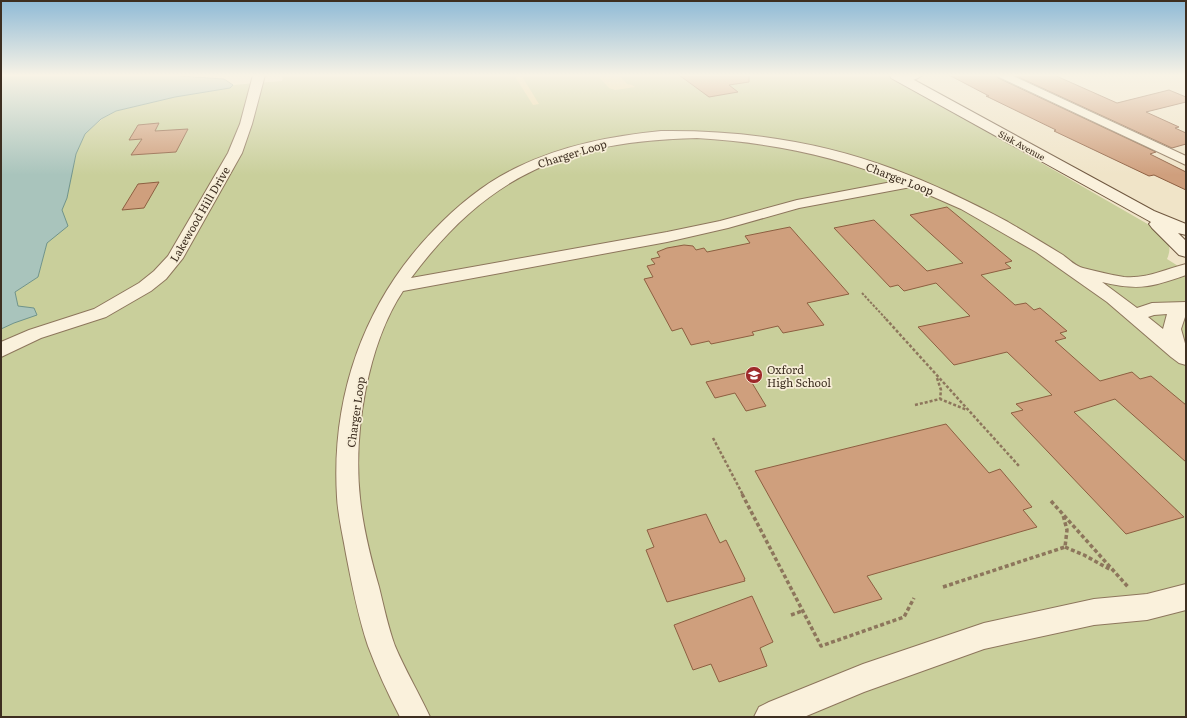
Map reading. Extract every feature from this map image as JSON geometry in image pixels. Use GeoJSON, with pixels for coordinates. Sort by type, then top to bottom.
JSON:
{"type":"FeatureCollection","features":[{"type":"Feature","properties":{"kind":"street","name":"Lakewood Hill Drive"},"geometry":{"type":"LineString","coordinates":[[1,350],[35,334],[100,312],[145,287],[160,275],[175,258],[235,153],[250,109]]}},
{"type":"Feature","properties":{"kind":"street","name":"Sisk Avenue"},"geometry":{"type":"LineString","coordinates":[[962,109],[1148,215],[1186,230]]}},
{"type":"Feature","properties":{"kind":"street"},"geometry":{"type":"LineString","coordinates":[[1074,109],[1186,161]]}},
{"type":"Feature","properties":{"kind":"street","name":"Charger Loop"},"geometry":{"type":"LineString","coordinates":[[415,717],[383,649],[360,568],[348,499],[349,436],[357,382],[374,332],[391,297],[421,253],[453,219],[488,190],[522,170],[583,148],[614,140],[651,135],[720,135],[759,139],[811,149],[864,164],[913,182],[951,198],[990,219],[1074,270],[1136,315],[1182,355]]}},
{"type":"Feature","properties":{"kind":"street"},"geometry":{"type":"LineString","coordinates":[[399,286],[668,237],[755,217],[797,204],[913,182]]}},
{"type":"Feature","properties":{"kind":"street","name":"Sisk Avenue"},"geometry":{"type":"LineString","coordinates":[[1148,215],[1165,229],[1186,251]]}},
{"type":"Feature","properties":{"kind":"street"},"geometry":{"type":"LineString","coordinates":[[421,253],[424,261],[433,268],[444,272],[462,275]]}},
{"type":"Feature","properties":{"kind":"street"},"geometry":{"type":"LineString","coordinates":[[1112,297],[1186,269]]}},
{"type":"Feature","properties":{"kind":"street"},"geometry":{"type":"LineString","coordinates":[[1074,270],[1125,282],[1153,281]]}},
{"type":"Feature","properties":{"kind":"street"},"geometry":{"type":"LineString","coordinates":[[1136,315],[1152,309],[1182,308],[1172,329],[1182,355]]}},
{"type":"Feature","properties":{"kind":"street"},"geometry":{"type":"LineString","coordinates":[[769,717],[863,678],[984,636],[1094,612],[1147,607],[1186,597]]}},
{"type":"Feature","properties":{"kind":"path"},"geometry":{"type":"LineString","coordinates":[[862,293],[1019,466]]}},
{"type":"Feature","properties":{"kind":"path"},"geometry":{"type":"LineString","coordinates":[[937,376],[941,390],[940,398]]}},
{"type":"Feature","properties":{"kind":"path"},"geometry":{"type":"LineString","coordinates":[[915,405],[940,398],[969,411]]}},
{"type":"Feature","properties":{"kind":"path"},"geometry":{"type":"LineString","coordinates":[[713,438],[821,646],[904,617],[914,598]]}},
{"type":"Feature","properties":{"kind":"path"},"geometry":{"type":"LineString","coordinates":[[1051,501],[1147,607]]}},
{"type":"Feature","properties":{"kind":"path"},"geometry":{"type":"LineString","coordinates":[[1063,515],[1067,530],[1065,547]]}},
{"type":"Feature","properties":{"kind":"path"},"geometry":{"type":"LineString","coordinates":[[943,587],[1065,547],[1084,554],[1114,572]]}},
{"type":"Feature","properties":{"kind":"path"},"geometry":{"type":"LineString","coordinates":[[791,615],[802,610]]}},
{"type":"Feature","properties":{"kind":"green space","name":"Oxford High School"},"geometry":{"type":"Polygon","coordinates":[[[127,109],[947,109],[1158,230],[1169,246],[1169,254],[1167,259],[1186,271],[1186,717],[1,717],[1,329],[14,323],[34,308],[18,307],[15,292],[38,277],[47,243],[67,226],[62,210],[67,198],[76,154],[85,134],[102,119],[116,111],[127,109]]]}},
{"type":"Feature","properties":{"kind":"water"},"geometry":{"type":"Polygon","coordinates":[[[1,109],[127,109],[116,111],[101,119],[85,134],[76,154],[67,198],[62,210],[68,226],[47,243],[38,277],[15,292],[18,306],[34,308],[37,315],[1,329],[1,109]]]}},
{"type":"Feature","properties":{"kind":"building"},"geometry":{"type":"Polygon","coordinates":[[[1012,109],[1063,109],[1156,152],[1150,154],[1186,172],[1186,190],[1154,175],[1149,176],[1054,131],[1056,130],[1012,109]]]}},
{"type":"Feature","properties":{"kind":"building"},"geometry":{"type":"Polygon","coordinates":[[[1087,109],[1160,109],[1146,112],[1179,127],[1175,128],[1186,133],[1186,144],[1172,148],[1087,109]]]}},
{"type":"Feature","properties":{"kind":"building"},"geometry":{"type":"Polygon","coordinates":[[[159,123],[155,131],[188,129],[176,152],[131,155],[142,139],[129,140],[138,125],[159,123]]]}},
{"type":"Feature","properties":{"kind":"building"},"geometry":{"type":"Polygon","coordinates":[[[159,182],[144,208],[122,210],[138,184],[159,182]]]}},
{"type":"Feature","properties":{"kind":"building"},"geometry":{"type":"Polygon","coordinates":[[[947,207],[1012,261],[1005,263],[1011,268],[981,275],[1015,305],[1026,303],[1034,310],[1040,308],[1067,331],[1060,333],[1066,338],[1055,341],[1100,381],[1132,372],[1140,379],[1151,376],[1186,405],[1186,462],[1115,399],[1074,412],[1184,517],[1126,534],[1011,413],[1023,410],[1016,404],[1052,395],[1007,352],[954,365],[918,327],[970,316],[936,283],[904,291],[898,285],[890,287],[834,228],[874,220],[927,271],[963,263],[910,215],[947,207]]]}},
{"type":"Feature","properties":{"kind":"building"},"geometry":{"type":"Polygon","coordinates":[[[790,227],[849,294],[807,303],[824,325],[783,333],[778,326],[752,332],[754,335],[711,344],[709,341],[691,345],[682,328],[672,331],[644,279],[653,277],[647,266],[655,264],[651,259],[660,257],[657,252],[667,248],[684,245],[693,246],[696,250],[704,248],[707,252],[750,243],[745,236],[790,227]]]}},
{"type":"Feature","properties":{"kind":"building"},"geometry":{"type":"Polygon","coordinates":[[[746,373],[766,406],[746,411],[735,393],[715,398],[706,382],[746,373]]]}},
{"type":"Feature","properties":{"kind":"building"},"geometry":{"type":"Polygon","coordinates":[[[946,424],[989,473],[1000,469],[1032,507],[1023,510],[1037,527],[867,576],[882,599],[834,613],[755,471],[946,424]]]}},
{"type":"Feature","properties":{"kind":"building"},"geometry":{"type":"Polygon","coordinates":[[[706,514],[720,543],[726,540],[745,581],[667,602],[646,550],[654,547],[647,530],[706,514]]]}},
{"type":"Feature","properties":{"kind":"building"},"geometry":{"type":"Polygon","coordinates":[[[752,596],[773,642],[760,648],[767,666],[719,682],[711,664],[693,670],[674,625],[752,596]]]}},
{"type":"Feature","properties":{"kind":"place","name":"Oxford High School"},"geometry":{"type":"Point","coordinates":[754,375]}}]}
